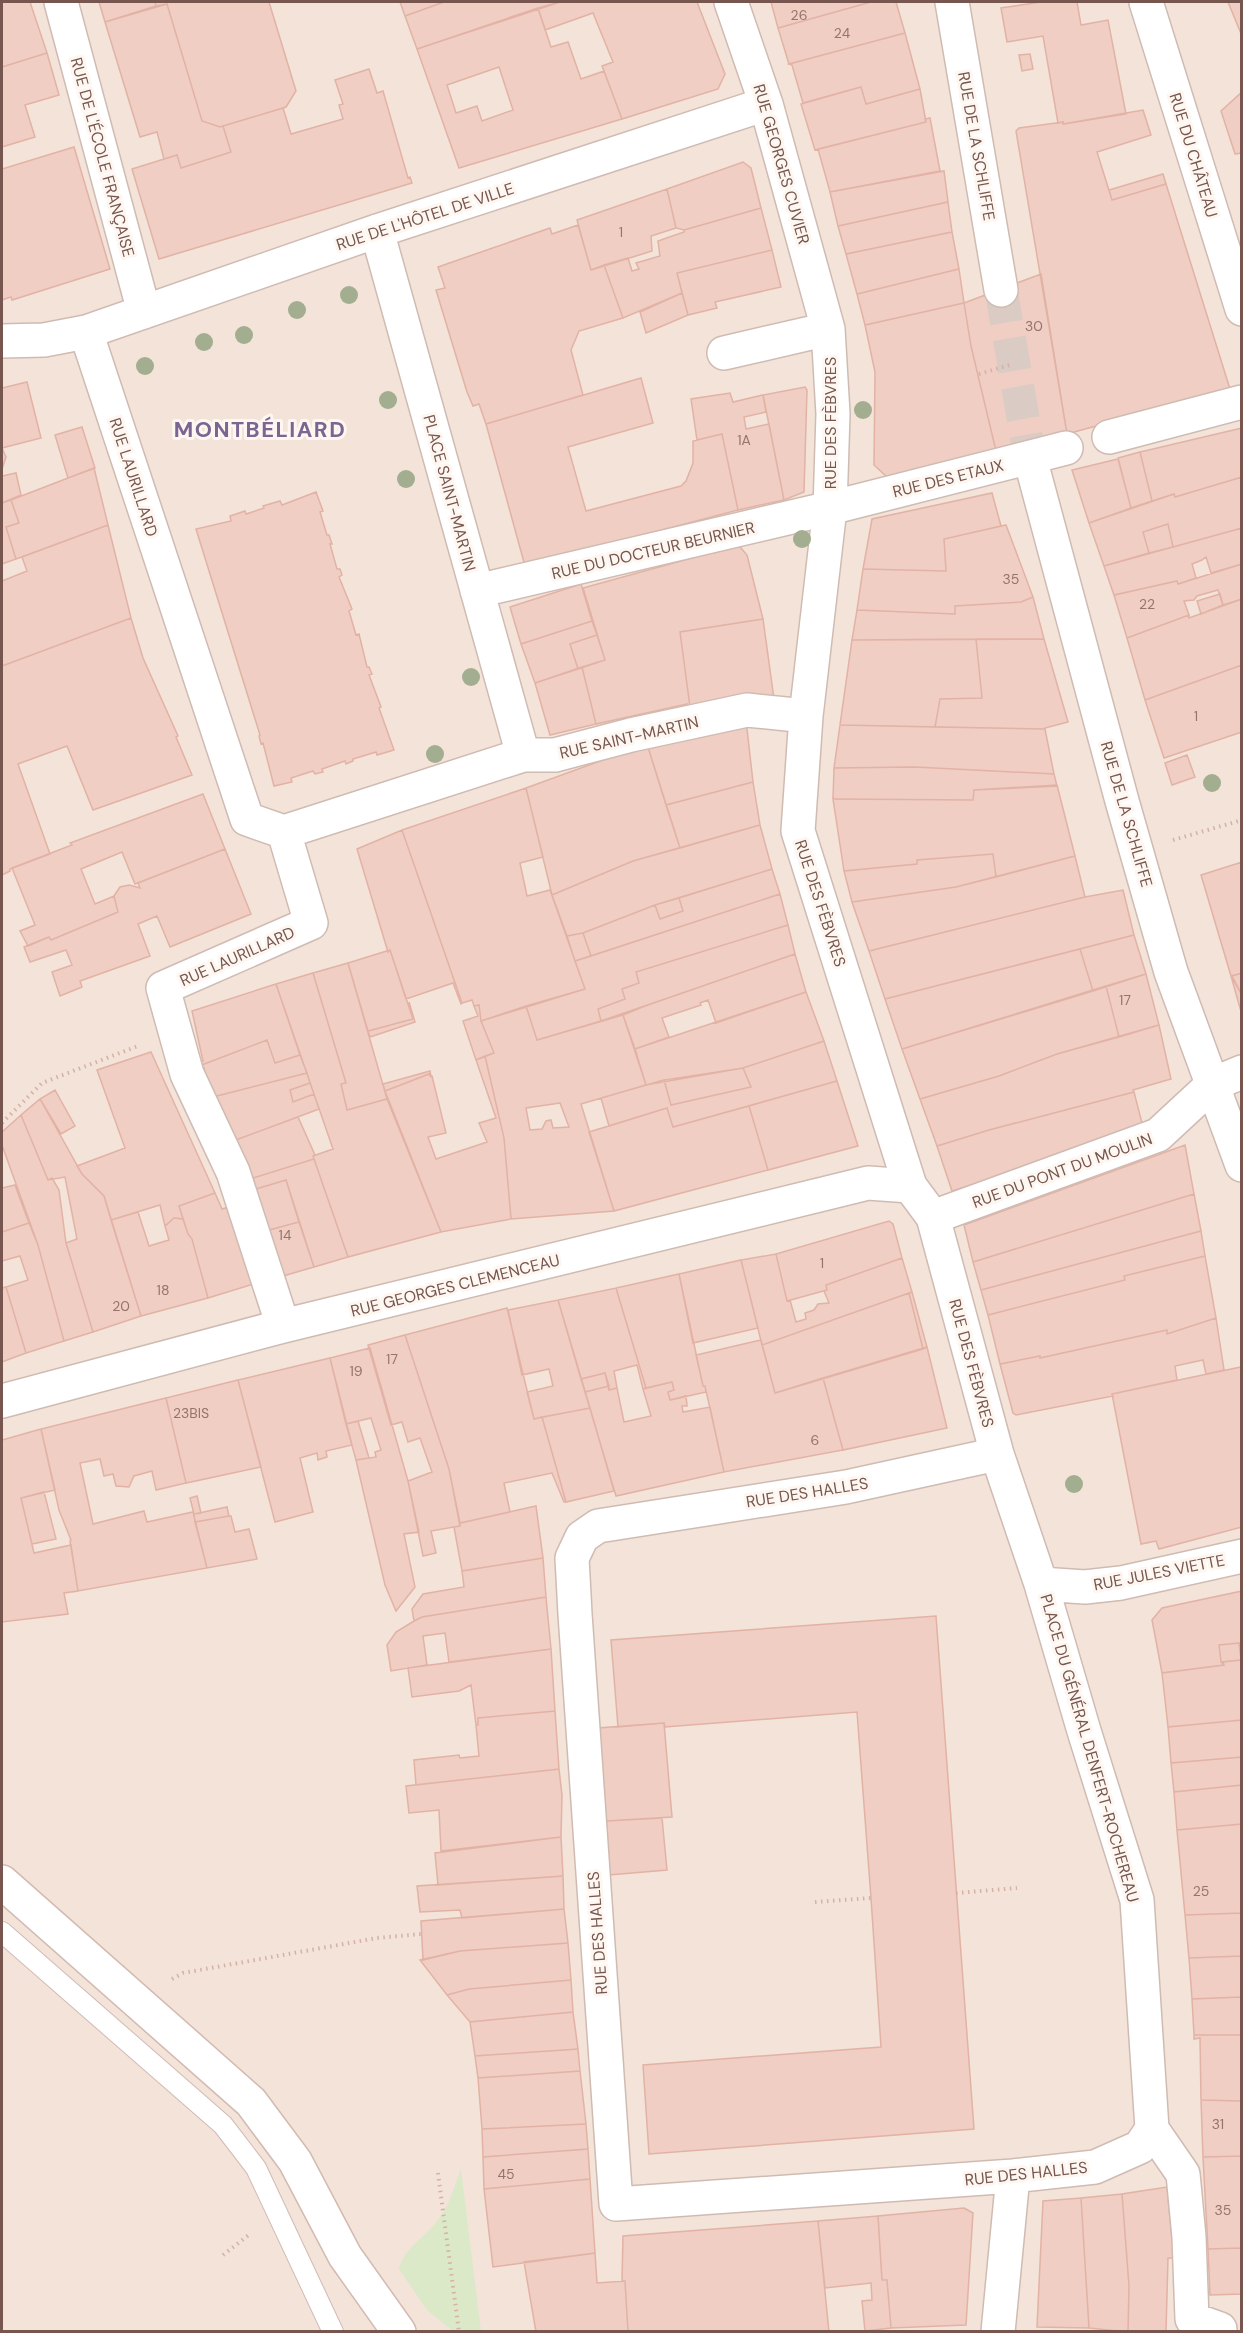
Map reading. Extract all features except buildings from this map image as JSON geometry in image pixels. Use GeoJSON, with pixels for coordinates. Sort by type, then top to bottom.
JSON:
{"type":"FeatureCollection","features":[{"type":"Feature","properties":{"kind":"street","name":"RUE DE L'ÉCOLE FRANÇAISE"},"geometry":{"type":"LineString","coordinates":[[61,2],[144,312]]}},
{"type":"Feature","properties":{"kind":"street","name":"RUE GEORGES CUVIER"},"geometry":{"type":"LineString","coordinates":[[731,2],[766,104],[828,328]]}},
{"type":"Feature","properties":{"kind":"street","name":"RUE DE LA SCHLIFFE"},"geometry":{"type":"LineString","coordinates":[[952,2],[1001,290]]}},
{"type":"Feature","properties":{"kind":"street","name":"RUE DU CHÂTEAU"},"geometry":{"type":"LineString","coordinates":[[1146,2],[1242,309]]}},
{"type":"Feature","properties":{"kind":"street","name":"RUE DE L'HÔTEL DE VILLE"},"geometry":{"type":"LineString","coordinates":[[2,341],[45,340],[86,332],[377,231],[766,104]]}},
{"type":"Feature","properties":{"kind":"street","name":"PLACE SAINT-MARTIN"},"geometry":{"type":"LineString","coordinates":[[377,231],[523,755]]}},
{"type":"Feature","properties":{"kind":"street"},"geometry":{"type":"LineString","coordinates":[[724,353],[828,328]]}},
{"type":"Feature","properties":{"kind":"street","name":"RUE DES FÈBVRES"},"geometry":{"type":"LineString","coordinates":[[828,328],[833,414],[830,508],[806,716],[798,831],[910,1186],[933,1217],[997,1454],[1041,1584]]}},
{"type":"Feature","properties":{"kind":"street","name":"RUE LAURILLARD"},"geometry":{"type":"LineString","coordinates":[[86,332],[247,819],[284,832],[311,923],[163,988],[187,1074],[233,1172],[283,1326]]}},
{"type":"Feature","properties":{"kind":"street"},"geometry":{"type":"LineString","coordinates":[[1109,437],[1242,402]]}},
{"type":"Feature","properties":{"kind":"street","name":"RUE DES ETAUX"},"geometry":{"type":"LineString","coordinates":[[830,508],[1066,448]]}},
{"type":"Feature","properties":{"kind":"street","name":"RUE DE LA SCHLIFFE"},"geometry":{"type":"LineString","coordinates":[[1030,458],[1128,820],[1178,994],[1227,1078],[1242,1165]]}},
{"type":"Feature","properties":{"kind":"street","name":"RUE DU DOCTEUR BEURNIER"},"geometry":{"type":"LineString","coordinates":[[477,591],[830,508]]}},
{"type":"Feature","properties":{"kind":"street","name":"RUE SAINT-MARTIN"},"geometry":{"type":"LineString","coordinates":[[284,832],[523,755],[555,755],[631,735],[747,710],[806,716]]}},
{"type":"Feature","properties":{"kind":"street","name":"RUE DU PONT DU MOULIN"},"geometry":{"type":"LineString","coordinates":[[933,1217],[1158,1135],[1227,1078]]}},
{"type":"Feature","properties":{"kind":"street","name":"RUE GEORGES CLEMENCEAU"},"geometry":{"type":"LineString","coordinates":[[2,1401],[283,1326],[868,1183],[910,1186]]}},
{"type":"Feature","properties":{"kind":"street","name":"RUE DES HALLES"},"geometry":{"type":"LineString","coordinates":[[997,1454],[846,1487],[598,1526],[582,1537],[572,1558],[616,2204],[1012,2176],[1095,2167],[1140,2147],[1152,2129]]}},
{"type":"Feature","properties":{"kind":"street","name":"RUE JULES VIETTE"},"geometry":{"type":"LineString","coordinates":[[1041,1584],[1085,1587],[1121,1582],[1242,1556]]}},
{"type":"Feature","properties":{"kind":"street","name":"PLACE DU GÉNÉRAL DENFERT-ROCHEREAU"},"geometry":{"type":"LineString","coordinates":[[1041,1584],[1137,1900],[1152,2129]]}},
{"type":"Feature","properties":{"kind":"street"},"geometry":{"type":"LineString","coordinates":[[2,1882],[251,2102],[296,2160],[345,2256],[399,2331]]}},
{"type":"Feature","properties":{"kind":"street"},"geometry":{"type":"LineString","coordinates":[[1152,2129],[1183,2174],[1189,2237],[1192,2319],[1220,2329],[1220,2331]]}},
{"type":"Feature","properties":{"kind":"street"},"geometry":{"type":"LineString","coordinates":[[998,2331],[1012,2176]]}},
{"type":"Feature","properties":{"kind":"lane"},"geometry":{"type":"LineString","coordinates":[[2,1932],[223,2125],[256,2168],[333,2331]]}},
{"type":"Feature","properties":{"kind":"path"},"geometry":{"type":"LineString","coordinates":[[979,374],[1013,364]]}},
{"type":"Feature","properties":{"kind":"path"},"geometry":{"type":"LineString","coordinates":[[1128,820],[1166,842],[1242,820]]}},
{"type":"Feature","properties":{"kind":"path"},"geometry":{"type":"LineString","coordinates":[[2,1124],[42,1083],[175,1032]]}},
{"type":"Feature","properties":{"kind":"path"},"geometry":{"type":"LineString","coordinates":[[956,1893],[1017,1888]]}},
{"type":"Feature","properties":{"kind":"path"},"geometry":{"type":"LineString","coordinates":[[815,1902],[871,1898]]}},
{"type":"Feature","properties":{"kind":"path"},"geometry":{"type":"LineString","coordinates":[[183,1973],[376,1938],[421,1934]]}},
{"type":"Feature","properties":{"kind":"path"},"geometry":{"type":"LineString","coordinates":[[438,2173],[459,2331]]}},
{"type":"Feature","properties":{"kind":"path"},"geometry":{"type":"LineString","coordinates":[[222,2256],[244,2237]]}},
{"type":"Feature","properties":{"kind":"shaded area"},"geometry":{"type":"Polygon","coordinates":[[[2,2],[1241,2],[1241,2331],[2,2331],[2,2]]]}},
{"type":"Feature","properties":{"kind":"green space"},"geometry":{"type":"Polygon","coordinates":[[[461,2169],[481,2331],[453,2331],[427,2310],[399,2269],[406,2254],[444,2212],[461,2169]]]}},
{"type":"Feature","properties":{"kind":"tunnel"},"geometry":{"type":"LineString","coordinates":[[1001,290],[1030,458]]}},
{"type":"Feature","properties":{"kind":"district","name":"MONTBÉLIARD"},"geometry":{"type":"Point","coordinates":[260,429]}}]}
